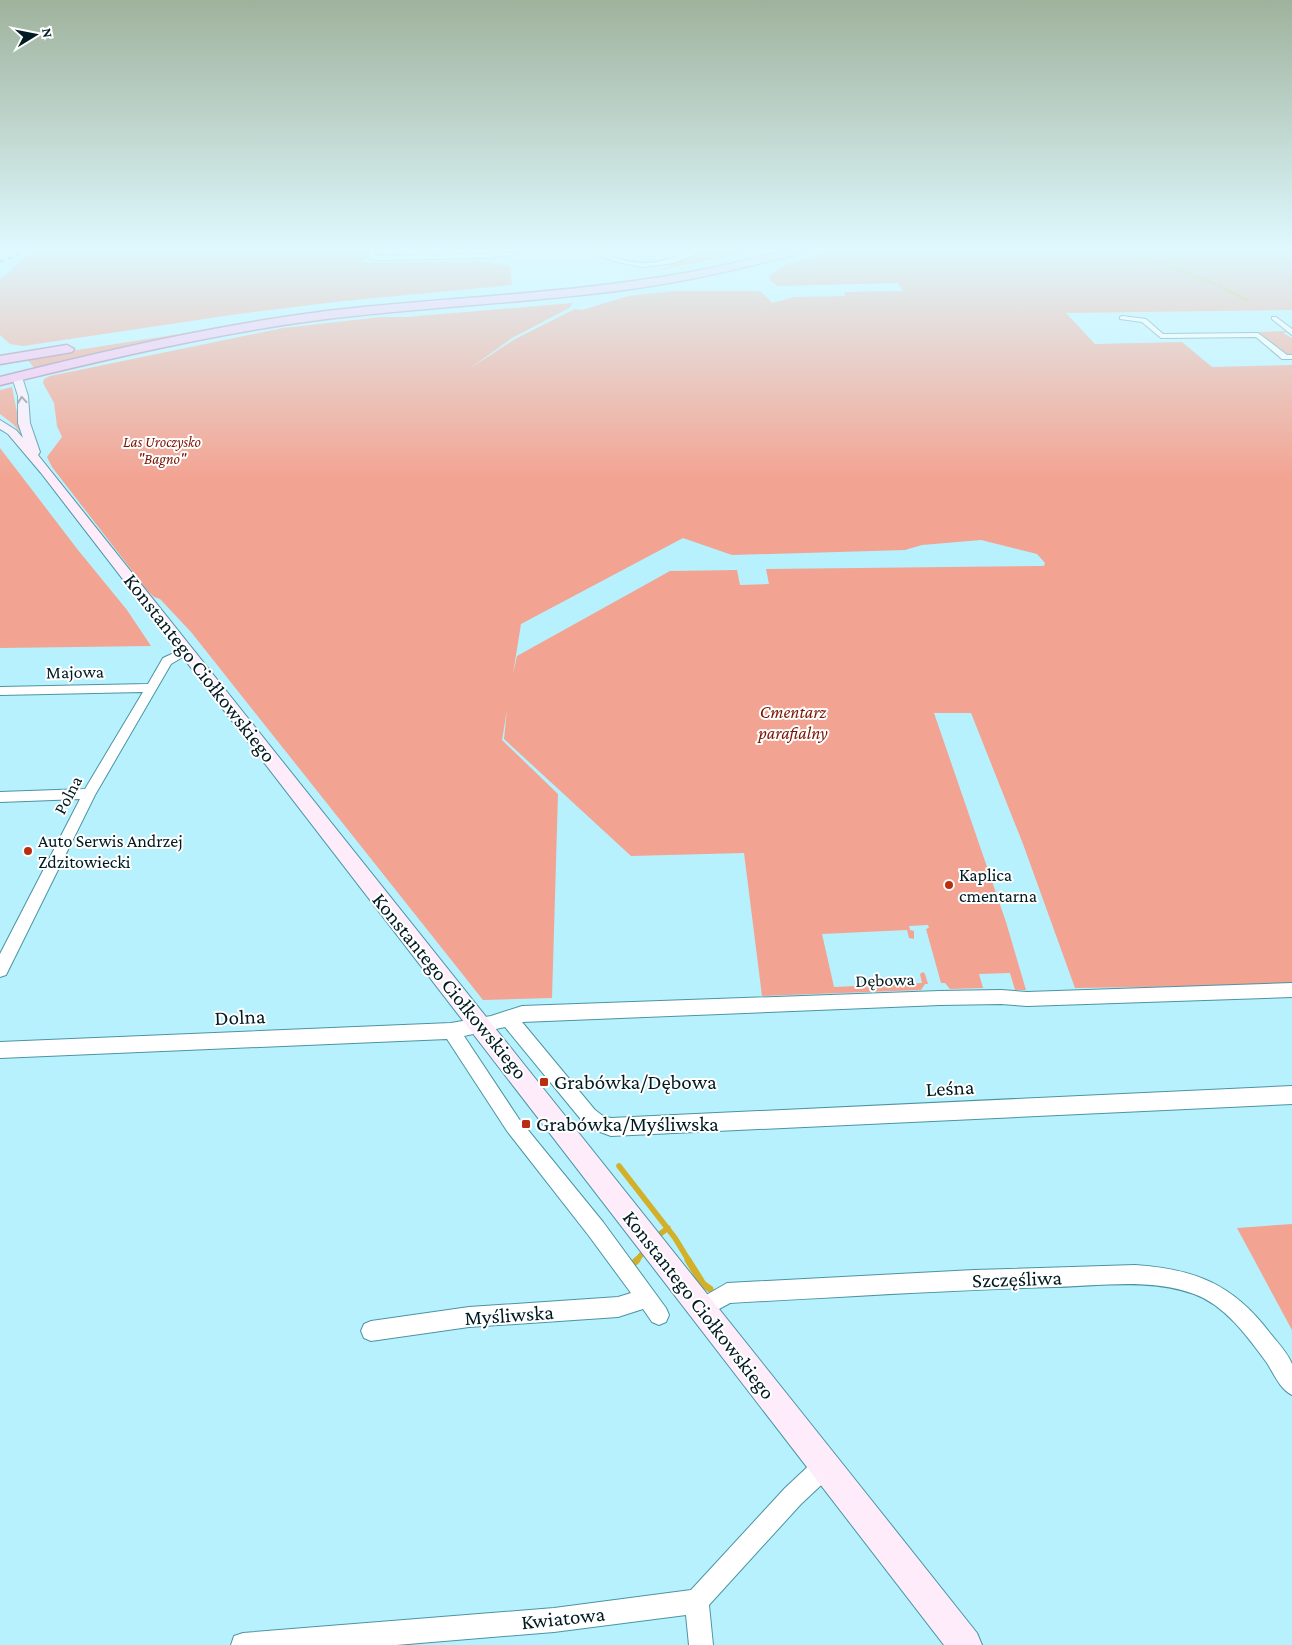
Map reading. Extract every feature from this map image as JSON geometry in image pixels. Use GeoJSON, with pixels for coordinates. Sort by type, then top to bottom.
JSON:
{"type":"FeatureCollection","features":[{"type":"Feature","properties":{"kind":"highway"},"geometry":{"type":"LineString","coordinates":[[1,359],[217,327]]}},
{"type":"Feature","properties":{"kind":"highway"},"geometry":{"type":"LineString","coordinates":[[0,381],[148,345],[249,327]]}},
{"type":"Feature","properties":{"kind":"highway"},"geometry":{"type":"LineString","coordinates":[[1,359],[17,377]]}},
{"type":"Feature","properties":{"kind":"street"},"geometry":{"type":"LineString","coordinates":[[1151,327],[1161,336],[1258,334],[1285,357],[1292,357]]}},
{"type":"Feature","properties":{"kind":"street","name":"Konstantego Ciołkowskiego"},"geometry":{"type":"LineString","coordinates":[[17,377],[23,396],[24,423],[28,440],[45,470]]}},
{"type":"Feature","properties":{"kind":"street","name":"Konstantego Ciołkowskiego"},"geometry":{"type":"LineString","coordinates":[[0,423],[12,432],[45,470],[965,1645]]}},
{"type":"Feature","properties":{"kind":"street","name":"Polna"},"geometry":{"type":"LineString","coordinates":[[0,970],[89,794],[151,688],[167,661],[187,651]]}},
{"type":"Feature","properties":{"kind":"street","name":"Majowa"},"geometry":{"type":"LineString","coordinates":[[0,691],[151,688]]}},
{"type":"Feature","properties":{"kind":"street"},"geometry":{"type":"LineString","coordinates":[[0,797],[89,794]]}},
{"type":"Feature","properties":{"kind":"street","name":"Dębowa"},"geometry":{"type":"LineString","coordinates":[[482,1026],[522,1014],[548,1012],[930,999],[1001,997],[1027,999],[1292,990]]}},
{"type":"Feature","properties":{"kind":"street","name":"Leśna"},"geometry":{"type":"LineString","coordinates":[[509,1019],[589,1116],[598,1123],[611,1127],[1292,1095]]}},
{"type":"Feature","properties":{"kind":"street","name":"Dolna"},"geometry":{"type":"LineString","coordinates":[[0,1050],[451,1031],[482,1026]]}},
{"type":"Feature","properties":{"kind":"street"},"geometry":{"type":"LineString","coordinates":[[451,1031],[513,1125],[596,1230],[659,1315]]}},
{"type":"Feature","properties":{"kind":"street","name":"Szczęśliwa"},"geometry":{"type":"LineString","coordinates":[[701,1309],[727,1293],[1003,1278],[1126,1276],[1174,1278],[1210,1291],[1245,1318],[1292,1384]]}},
{"type":"Feature","properties":{"kind":"street","name":"Myśliwska"},"geometry":{"type":"LineString","coordinates":[[371,1331],[469,1317],[618,1307],[647,1298]]}},
{"type":"Feature","properties":{"kind":"street"},"geometry":{"type":"LineString","coordinates":[[701,1645],[697,1601],[793,1496],[825,1466]]}},
{"type":"Feature","properties":{"kind":"street","name":"Kwiatowa"},"geometry":{"type":"LineString","coordinates":[[243,1645],[554,1620],[697,1601]]}},
{"type":"Feature","properties":{"kind":"green space"},"geometry":{"type":"Polygon","coordinates":[[[0,327],[152,327],[23,346],[10,344],[0,335],[0,327]]]}},
{"type":"Feature","properties":{"kind":"green space"},"geometry":{"type":"Polygon","coordinates":[[[225,327],[268,327],[36,370],[26,358],[225,327]]]}},
{"type":"Feature","properties":{"kind":"green space"},"geometry":{"type":"Polygon","coordinates":[[[294,327],[533,327],[512,338],[469,369],[515,339],[539,327],[1079,327],[1095,344],[1182,342],[1212,367],[1292,365],[1292,985],[1075,988],[1023,844],[971,713],[934,713],[1006,922],[1026,990],[1015,990],[1010,973],[979,974],[983,988],[950,989],[945,983],[941,983],[926,929],[929,928],[928,925],[909,926],[910,930],[914,931],[914,939],[909,938],[907,930],[822,934],[834,987],[922,983],[920,974],[923,972],[928,984],[925,984],[921,990],[762,996],[744,853],[631,856],[504,739],[507,710],[502,740],[558,794],[552,998],[483,1000],[191,632],[160,599],[154,597],[147,590],[52,467],[47,457],[62,437],[57,426],[54,403],[43,383],[44,379],[50,376],[294,327]],[[683,538],[521,624],[513,674],[517,656],[670,571],[737,570],[740,585],[769,584],[766,569],[1044,566],[1045,563],[1037,554],[981,540],[922,545],[905,550],[732,555],[683,538]]]}},
{"type":"Feature","properties":{"kind":"green space"},"geometry":{"type":"Polygon","coordinates":[[[1258,332],[1288,332],[1283,333],[1292,338],[1292,354],[1285,354],[1258,332]]]}},
{"type":"Feature","properties":{"kind":"green space"},"geometry":{"type":"Polygon","coordinates":[[[12,387],[21,433],[0,414],[0,390],[12,387]]]}},
{"type":"Feature","properties":{"kind":"green space"},"geometry":{"type":"Polygon","coordinates":[[[0,448],[78,550],[127,610],[151,646],[0,648],[0,448]]]}},
{"type":"Feature","properties":{"kind":"green space"},"geometry":{"type":"Polygon","coordinates":[[[1292,1224],[1292,1330],[1237,1228],[1292,1224]]]}},
{"type":"Feature","properties":{"kind":"waterway"},"geometry":{"type":"LineString","coordinates":[[619,1166],[668,1228]]}},
{"type":"Feature","properties":{"kind":"waterway"},"geometry":{"type":"LineString","coordinates":[[656,1237],[668,1228]]}},
{"type":"Feature","properties":{"kind":"waterway"},"geometry":{"type":"LineString","coordinates":[[668,1228],[689,1261]]}},
{"type":"Feature","properties":{"kind":"waterway"},"geometry":{"type":"LineString","coordinates":[[636,1261],[641,1255]]}},
{"type":"Feature","properties":{"kind":"waterway"},"geometry":{"type":"LineString","coordinates":[[688,1260],[703,1284],[710,1289]]}},
{"type":"Feature","properties":{"kind":"place","name":"Auto Serwis Andrzej Zdzitowiecki"},"geometry":{"type":"Point","coordinates":[28,851]}},
{"type":"Feature","properties":{"kind":"place","name":"Kaplica cmentarna"},"geometry":{"type":"Point","coordinates":[949,885]}},
{"type":"Feature","properties":{"kind":"place","name":"Grabówka/Dębowa"},"geometry":{"type":"Point","coordinates":[544,1082]}},
{"type":"Feature","properties":{"kind":"place","name":"Grabówka/Myśliwska"},"geometry":{"type":"Point","coordinates":[526,1124]}},
{"type":"Feature","properties":{"kind":"park label","name":"Las Uroczysko \"Bagno\""},"geometry":{"type":"Point","coordinates":[162,450]}},
{"type":"Feature","properties":{"kind":"park label","name":"Cmentarz parafialny"},"geometry":{"type":"Point","coordinates":[793,722]}}]}
